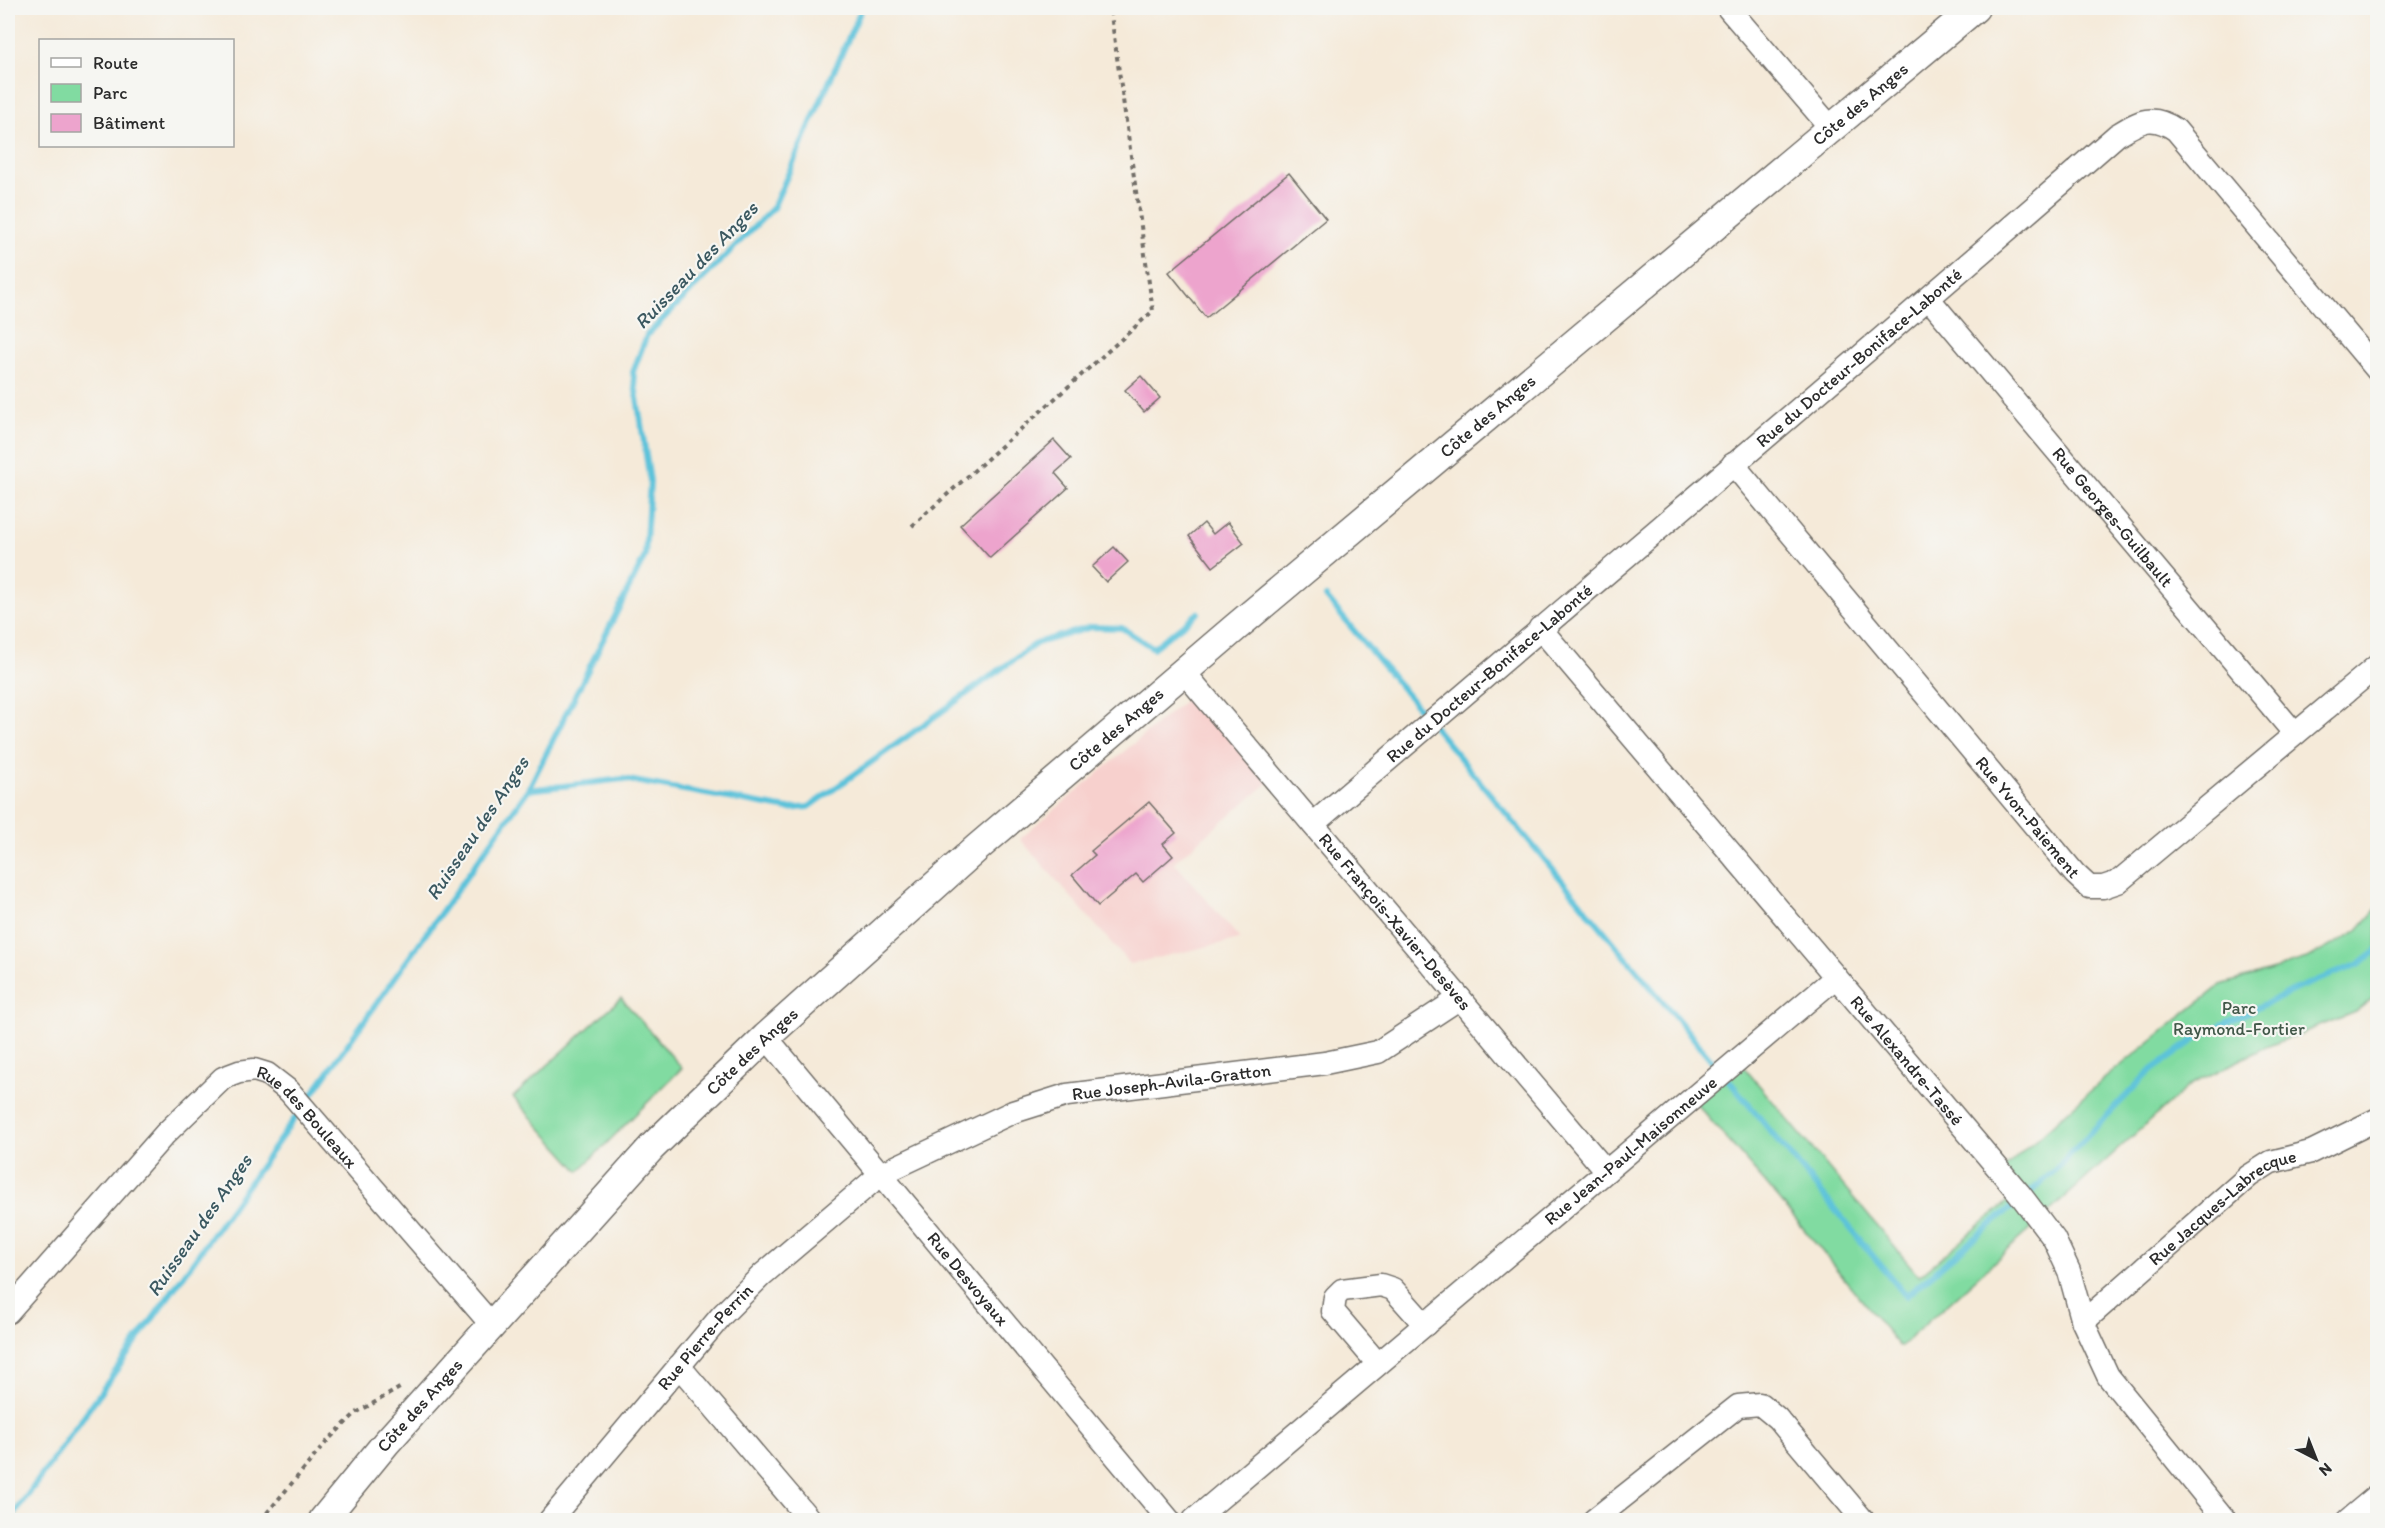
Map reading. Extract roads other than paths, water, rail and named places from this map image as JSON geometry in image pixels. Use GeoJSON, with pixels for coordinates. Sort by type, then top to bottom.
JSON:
{"type":"FeatureCollection","features":[{"type":"Feature","properties":{"kind":"street"},"geometry":{"type":"LineString","coordinates":[[1728,8],[1831,128]]}},
{"type":"Feature","properties":{"kind":"street","name":"Côte des Anges"},"geometry":{"type":"LineString","coordinates":[[323,1521],[386,1443],[652,1147],[766,1037],[977,848],[1975,8]]}},
{"type":"Feature","properties":{"kind":"street","name":"Rue du Docteur-Boniface-Labonté"},"geometry":{"type":"LineString","coordinates":[[1313,824],[1540,628],[1929,299],[2117,135],[2134,124],[2164,121],[2176,130],[2378,371]]}},
{"type":"Feature","properties":{"kind":"street","name":"Rue Georges-Guilbault"},"geometry":{"type":"LineString","coordinates":[[1929,299],[2295,734]]}},
{"type":"Feature","properties":{"kind":"street","name":"Rue Yvon-Paiement"},"geometry":{"type":"LineString","coordinates":[[1733,464],[2075,874],[2089,887],[2103,887],[2118,882],[2378,665]]}},
{"type":"Feature","properties":{"kind":"street","name":"Rue Alexandre-Tassé"},"geometry":{"type":"LineString","coordinates":[[1540,628],[2019,1193],[2054,1239],[2069,1271],[2083,1322],[2108,1376],[2225,1521]]}},
{"type":"Feature","properties":{"kind":"street","name":"Rue François-Xavier-Desèves"},"geometry":{"type":"LineString","coordinates":[[1184,672],[1606,1171]]}},
{"type":"Feature","properties":{"kind":"street","name":"Rue Jean-Paul-Maisonneuve"},"geometry":{"type":"LineString","coordinates":[[1194,1521],[1836,977]]}},
{"type":"Feature","properties":{"kind":"street","name":"Rue Joseph-Avila-Gratton"},"geometry":{"type":"LineString","coordinates":[[881,1174],[1013,1112],[1067,1095],[1325,1063],[1378,1052],[1460,998]]}},
{"type":"Feature","properties":{"kind":"street","name":"Rue Desvoyaux"},"geometry":{"type":"LineString","coordinates":[[766,1037],[1169,1521]]}},
{"type":"Feature","properties":{"kind":"street","name":"Rue des Bouleaux"},"geometry":{"type":"LineString","coordinates":[[8,1312],[165,1134],[223,1078],[239,1072],[254,1070],[267,1074],[289,1091],[491,1324]]}},
{"type":"Feature","properties":{"kind":"street","name":"Rue Jacques-Labrecque"},"geometry":{"type":"LineString","coordinates":[[2083,1322],[2249,1176],[2271,1162],[2311,1152],[2378,1119]]}},
{"type":"Feature","properties":{"kind":"street","name":"Rue Pierre-Perrin"},"geometry":{"type":"LineString","coordinates":[[550,1521],[722,1315],[762,1275],[881,1174]]}},
{"type":"Feature","properties":{"kind":"street"},"geometry":{"type":"LineString","coordinates":[[1378,1364],[1333,1311],[1335,1297],[1342,1290],[1381,1285],[1394,1289],[1425,1325]]}},
{"type":"Feature","properties":{"kind":"street"},"geometry":{"type":"LineString","coordinates":[[679,1366],[810,1521]]}},
{"type":"Feature","properties":{"kind":"street"},"geometry":{"type":"LineString","coordinates":[[1594,1521],[1738,1406],[1760,1404],[1777,1418],[1863,1521]]}},
{"type":"Feature","properties":{"kind":"street"},"geometry":{"type":"LineString","coordinates":[[2348,1521],[2378,1495]]}},
{"type":"Feature","properties":{"kind":"waterway","name":"Ruisseau des Anges"},"geometry":{"type":"LineString","coordinates":[[306,1103],[528,790],[645,556],[650,481],[633,372],[647,335],[773,208],[862,8]]}},
{"type":"Feature","properties":{"kind":"waterway"},"geometry":{"type":"LineString","coordinates":[[1326,597],[1719,1069]]}},
{"type":"Feature","properties":{"kind":"waterway"},"geometry":{"type":"LineString","coordinates":[[528,790],[623,779],[788,809],[809,807],[1037,643],[1091,627],[1122,628],[1153,648],[1198,613]]}},
{"type":"Feature","properties":{"kind":"waterway"},"geometry":{"type":"LineString","coordinates":[[2027,1195],[2052,1173],[2148,1073],[2201,1035],[2298,988],[2359,964],[2378,949]]}},
{"type":"Feature","properties":{"kind":"waterway"},"geometry":{"type":"LineString","coordinates":[[1726,1077],[1906,1296],[2019,1201]]}},
{"type":"Feature","properties":{"kind":"waterway","name":"Ruisseau des Anges"},"geometry":{"type":"LineString","coordinates":[[10,1520],[300,1111]]}},
{"type":"Feature","properties":{"kind":"park label","name":"Parc Raymond-Fortier"},"geometry":{"type":"Point","coordinates":[2239,1018]}}]}
